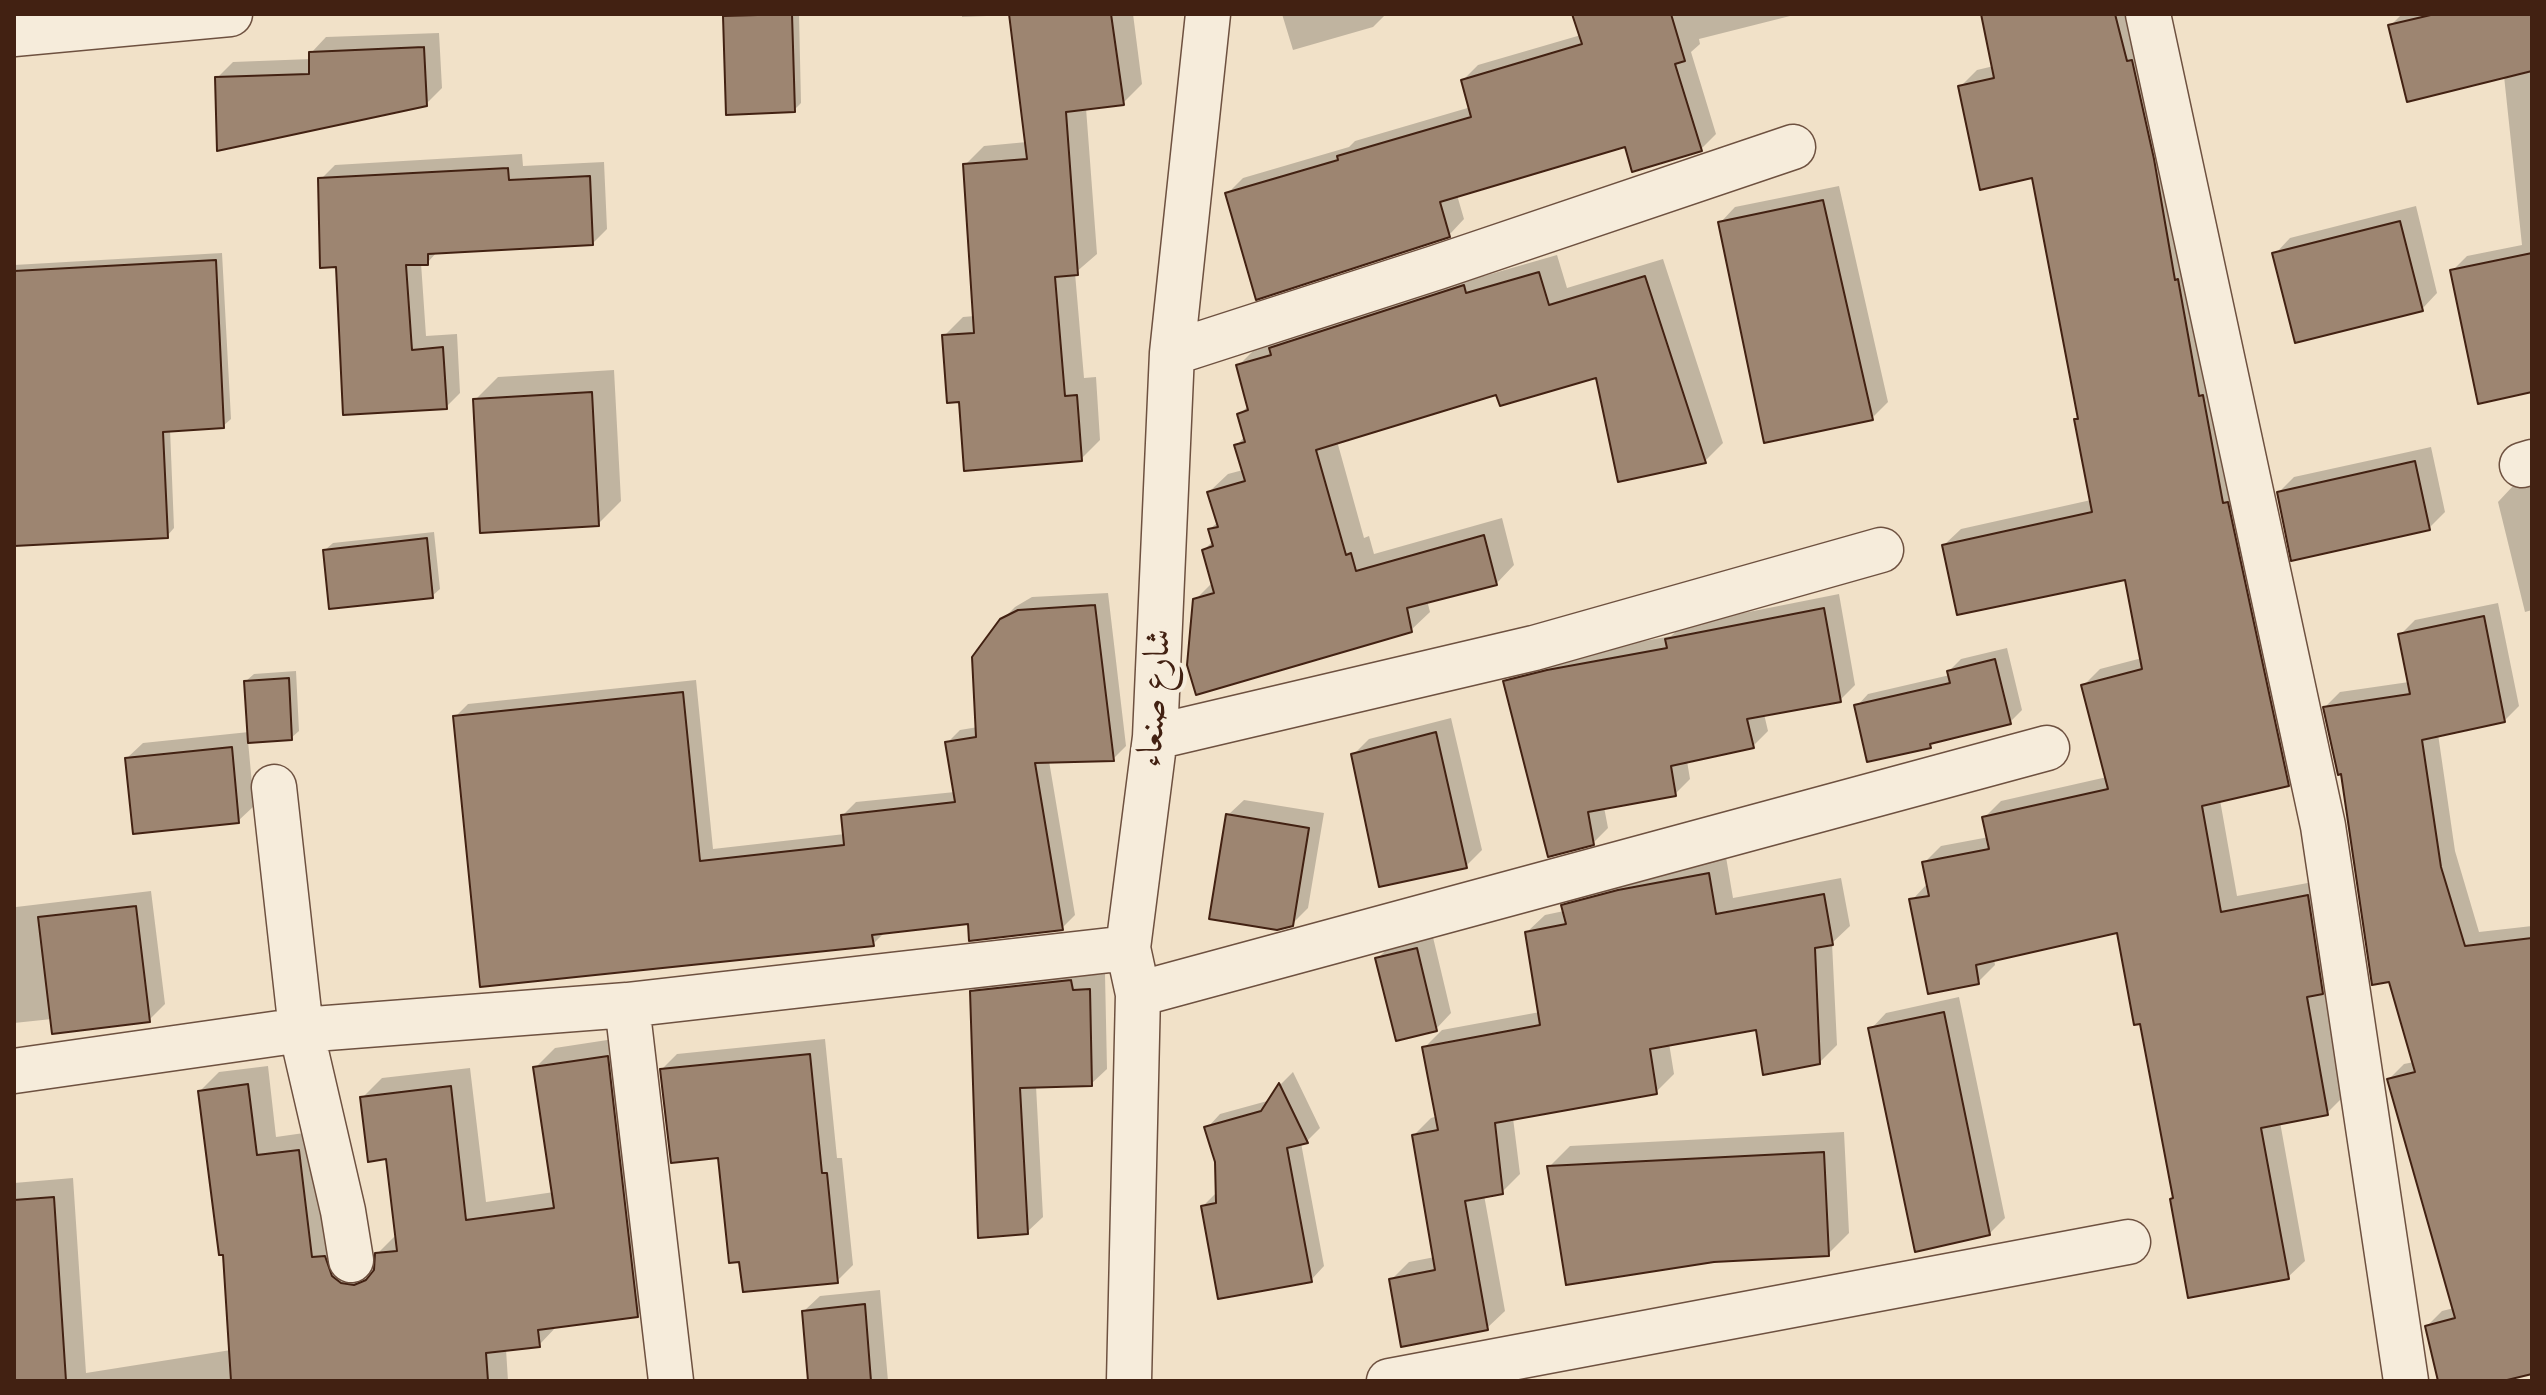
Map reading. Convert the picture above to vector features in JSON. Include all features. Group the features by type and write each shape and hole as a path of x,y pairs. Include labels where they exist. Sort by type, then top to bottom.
{"street":[{"path":"14,34 230,14"},
{"name":"شارع صنعاء","path":"1129,1381 1138,994 1128,948 1155,737 1172,353 1208,14"},
{"path":"2148,14 2323,826 2406,1381"},
{"path":"1172,353 1793,147"},
{"path":"1155,737 1534,648 1881,550"},
{"path":"1138,994 2047,748"},
{"path":"274,787 301,1030 343,1211 351,1260"},
{"path":"14,1071 301,1030 627,1005 1128,948"},
{"path":"627,1005 671,1381"},
{"path":"1389,1381 2128,1242"}],"building":[{"path":"792,14 795,112 726,115 723,16"},
{"path":"1009,14 1111,14 1124,105 1066,112 1078,275 1055,277 1065,396 1077,395 1082,461 964,471 959,402 947,403 942,335 974,333 963,164 1027,159"},
{"path":"1572,14 1671,14 1685,61 1675,64 1702,151 1632,172 1625,147 1440,202 1450,237 1256,300 1225,193 1471,117 1461,80 1582,44"},
{"path":"1981,14 2115,14 2127,61 2132,60 2199,396 2203,395 2223,503 2228,502 2289,786 2202,806 2221,912 2308,895 2323,994 2307,997 2328,1115 2261,1128 2289,1279 2188,1298 2170,1199 2173,1198 2140,1024 2134,1025 2117,933 1976,965 1979,984 1928,994 1909,899 1929,896 1922,862 1989,849 1982,817 2108,789 2081,685 2142,669 2125,580 1957,615 1942,545 2092,512 2074,419 2078,419 2032,178 1980,190 1958,86 1994,78"},
{"path":"2435,14 2532,14 2532,71 2407,102 2388,25"},
{"path":"424,47 427,106 217,151 215,77 309,74 309,52"},
{"path":"508,168 509,180 590,176 593,245 428,254 428,265 406,265 412,350 443,347 447,409 343,415 336,267 320,268 318,178"},
{"path":"1823,200 1873,420 1764,443 1718,222"},
{"path":"2400,221 2423,311 2295,343 2272,253"},
{"path":"2532,253 2532,392 2478,404 2450,270"},
{"path":"216,260 224,428 163,432 168,538 14,546 14,271"},
{"path":"1539,272 1549,305 1645,276 1706,463 1618,482 1596,378 1500,406 1496,395 1316,450 1346,555 1351,553 1356,571 1484,535 1497,585 1407,608 1412,632 1196,695 1187,665 1193,599 1214,593 1202,550 1213,546 1208,529 1218,527 1207,492 1245,481 1234,445 1245,442 1237,414 1248,410 1236,365 1271,355 1269,348 1464,285 1466,293"},
{"path":"592,392 599,526 480,533 473,399"},
{"path":"2415,461 2430,530 2291,561 2277,492"},
{"path":"427,538 433,598 329,609 323,550"},
{"path":"1095,605 1114,761 1035,763 1063,930 969,941 968,924 872,935 874,946 480,987 453,716 683,692 700,861 844,845 841,815 955,802 945,742 976,737 972,657 1000,619 1018,610"},
{"path":"1824,608 1841,702 1747,719 1754,748 1671,766 1676,796 1588,812 1594,845 1548,857 1503,681 1667,648 1665,639"},
{"path":"2484,616 2505,722 2422,740 2441,867 2465,946 2532,938 2532,1374 2503,1381 2438,1381 2425,1326 2455,1318 2387,1079 2415,1072 2389,982 2372,985 2341,774 2338,775 2323,707 2410,694 2398,634"},
{"path":"1995,659 2011,724 1930,744 1931,748 1867,762 1854,705 1950,683 1947,671"},
{"path":"289,678 292,740 248,743 244,681"},
{"path":"1436,732 1467,868 1379,887 1351,754"},
{"path":"232,747 239,823 133,834 125,758"},
{"path":"1226,814 1309,828 1293,926 1277,930 1209,919"},
{"path":"1709,873 1716,914 1824,894 1833,945 1815,948 1820,1064 1763,1075 1756,1030 1650,1049 1657,1094 1495,1123 1503,1194 1465,1201 1488,1330 1401,1347 1389,1279 1435,1270 1412,1135 1438,1130 1422,1047 1540,1025 1525,932 1566,924 1561,905 1618,890"},
{"path":"136,906 150,1022 52,1034 38,917"},
{"path":"1417,948 1437,1031 1396,1041 1375,958"},
{"path":"1071,980 1073,990 1090,989 1092,1086 1020,1088 1028,1234 978,1238 970,991"},
{"path":"1944,1012 1990,1235 1915,1252 1868,1028"},
{"path":"810,1054 822,1173 827,1173 838,1283 743,1292 739,1262 729,1263 718,1158 671,1163 660,1069"},
{"path":"608,1056 638,1317 538,1330 540,1347 486,1353 488,1381 231,1381 223,1255 219,1255 198,1091 248,1084 257,1155 299,1150 312,1257 325,1256 332,1276 341,1283 354,1285 366,1280 374,1270 375,1253 397,1251 386,1159 368,1162 360,1097 451,1086 466,1220 554,1208 533,1067"},
{"path":"1279,1083 1308,1143 1287,1148 1312,1282 1218,1299 1201,1206 1216,1203 1215,1162 1204,1127 1261,1111"},
{"path":"1824,1152 1829,1256 1714,1262 1566,1285 1547,1166"},
{"path":"54,1197 66,1381 14,1381 14,1200"},
{"path":"865,1304 871,1381 808,1381 802,1311"}]}
